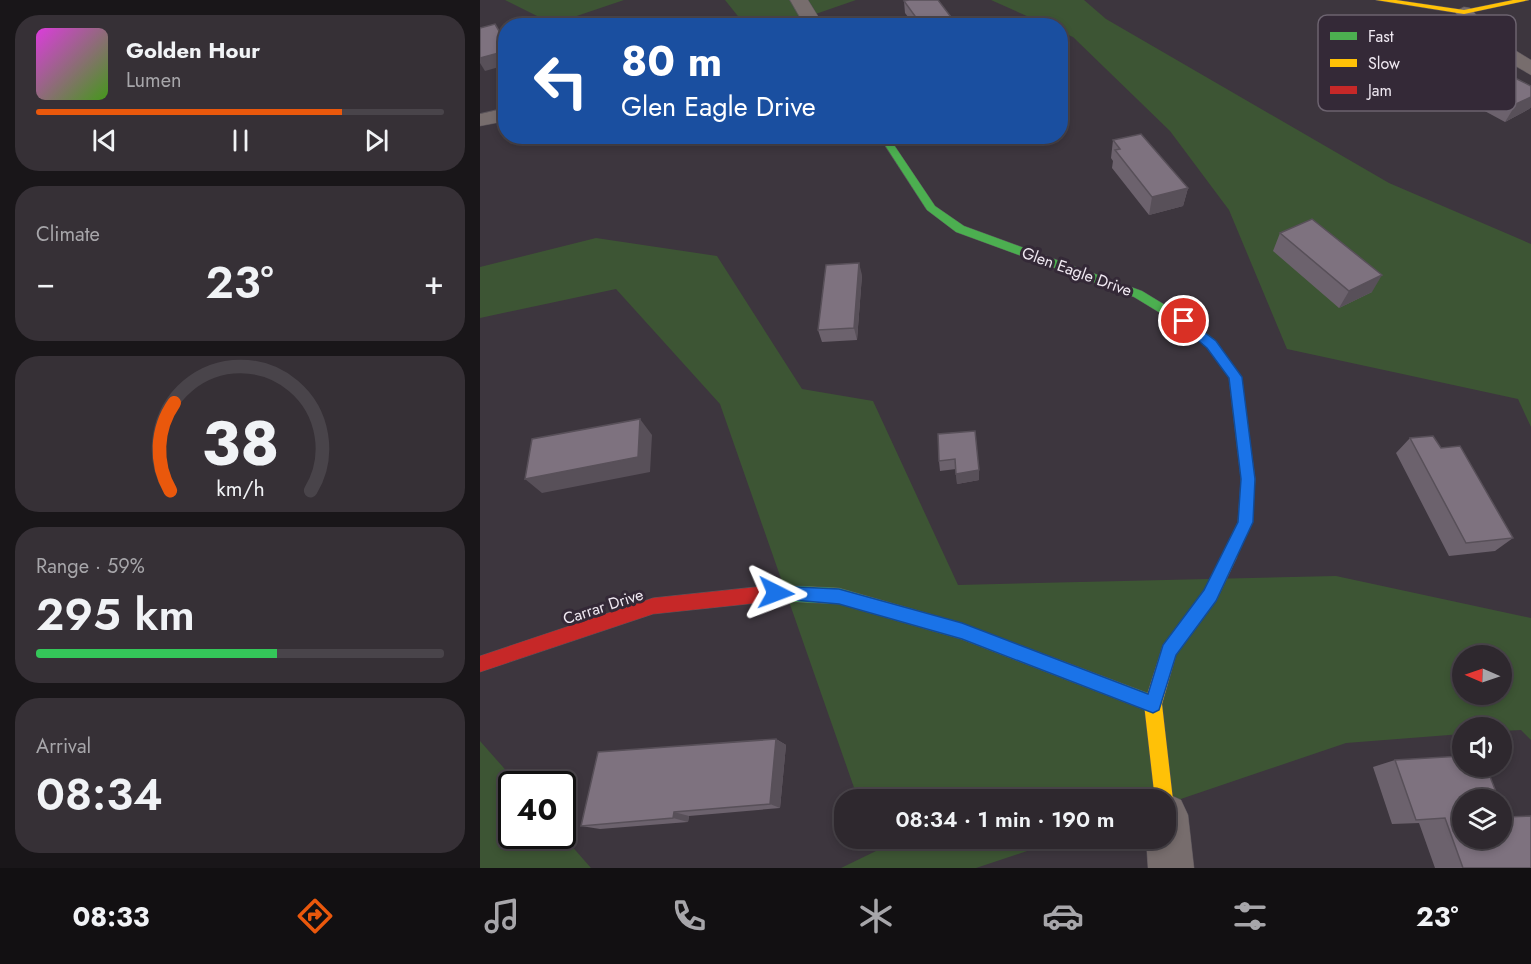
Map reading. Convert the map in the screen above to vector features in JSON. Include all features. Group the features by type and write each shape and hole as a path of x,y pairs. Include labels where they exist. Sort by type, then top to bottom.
{"street":[{"path":"799,0 809,18"},
{"path":"1380,0 1464,12 1525,0"},
{"path":"1516,60 1531,69"},
{"path":"480,120 498,116"},
{"name":"Glen Eagle Drive","path":"888,144 914,186 931,208 960,229 1138,294 1184,321 1212,344 1235,377 1248,479 1245,522 1210,596 1169,651 1153,704 1163,789"},
{"name":"Carrar Drive","path":"480,664 653,606 776,593 839,597 962,631 1153,704"},
{"path":"1169,849 1171,868"}],"green space":[{"path":"505,0 624,0 571,18 541,18"},
{"path":"725,0 856,0 804,18 739,18"},
{"path":"991,0 1084,0 1106,19 1389,183 1531,244 1531,427 1518,399 1287,349 1229,210 1170,131 1073,37 1068,35 1068,18 1031,18"},
{"path":"596,238 717,256 802,389 873,401 958,585 1336,576 1531,618 1531,740 1521,730 1512,730 1512,717 1452,717 1452,735 1346,743 1176,801 1176,789 855,789 720,404 616,289 480,318 480,267"},
{"path":"480,741 507,771 498,771 498,849 574,849 591,868 480,868"},
{"path":"875,849 1033,849 976,868 841,868 876,851"}],"building":[{"path":"938,0 951,17 916,18 904,1"},
{"path":"495,24 498,29 498,53 480,58 480,28"},
{"path":"1516,79 1531,86 1531,97 1516,104"},
{"path":"1141,134 1188,188 1152,197 1115,150 1120,149 1113,140"},
{"path":"1312,219 1382,275 1349,291 1280,233"},
{"path":"859,263 854,328 818,330 826,265"},
{"path":"640,419 638,457 525,479 532,439"},
{"path":"975,431 979,470 956,474 955,459 939,461 938,434"},
{"path":"1433,436 1441,448 1460,446 1513,538 1466,543 1410,438"},
{"path":"776,739 770,804 674,812 673,818 581,826 598,752"},
{"path":"1452,757 1452,777 1490,777 1495,789 1452,789 1452,837 1445,818 1416,820 1395,760"},
{"path":"1531,816 1531,868 1463,868 1456,849 1512,849 1512,817"}],"traffic: fast":[{"path":"888,144 931,208 960,229 1138,294 1184,322 1212,344 1235,377 1248,479 1245,522 1229,557"},
{"path":"776,593 839,596 961,631 1153,704"}],"traffic: slow":[{"path":"1380,0 1464,12 1525,0"},
{"path":"1163,789 1153,704 1169,651 1210,596 1229,557"}],"traffic: jam":[{"path":"480,664 653,606 776,593"}],"route":[{"path":"776,593 839,597 962,631 1153,704 1169,651 1210,596 1245,522 1248,479 1235,377 1212,344 1184,321"}]}
